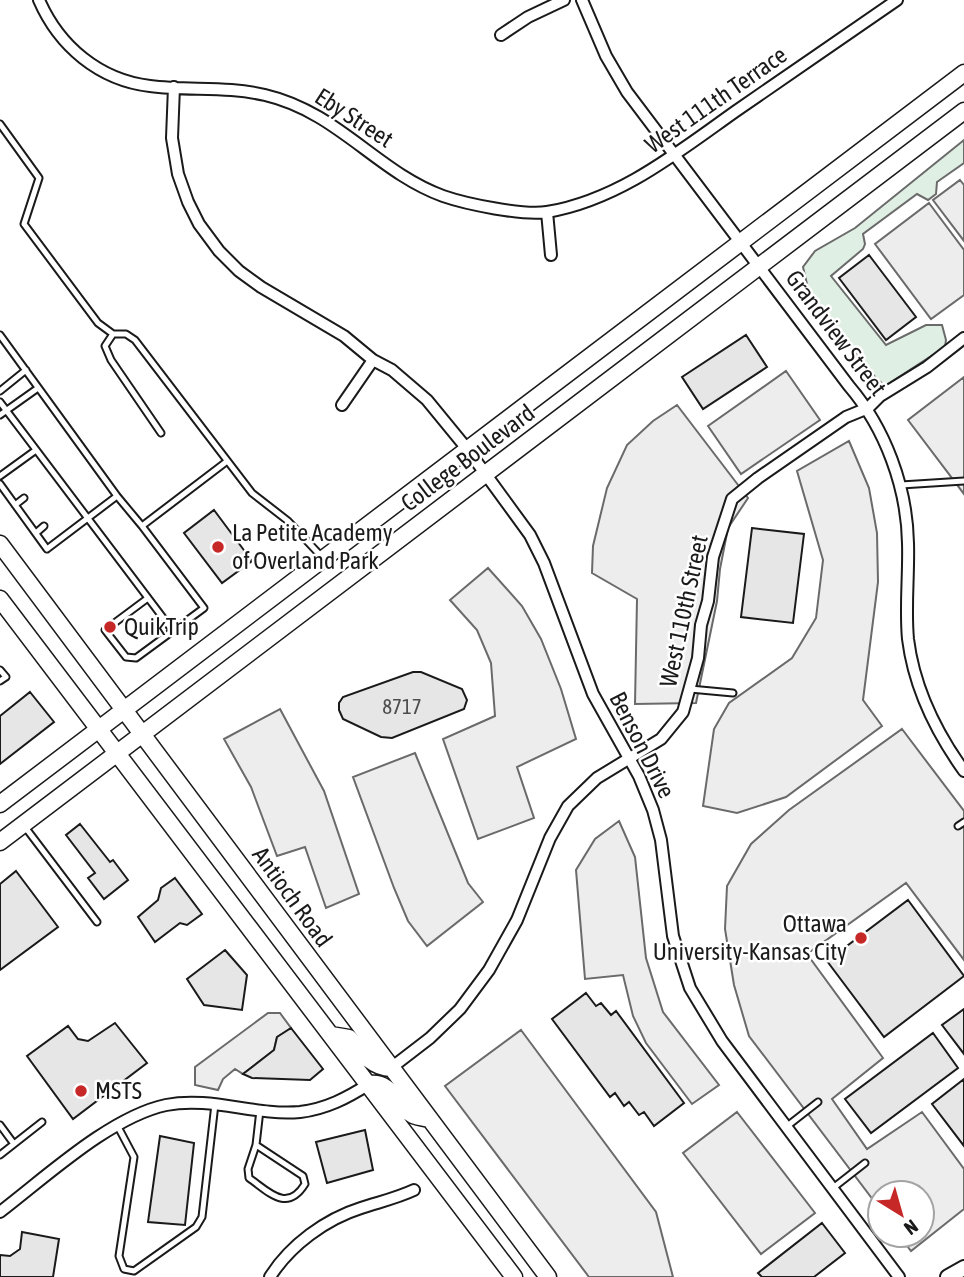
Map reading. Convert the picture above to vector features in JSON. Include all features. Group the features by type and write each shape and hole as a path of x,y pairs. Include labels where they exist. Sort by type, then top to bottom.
{"main road":[{"name":"College Boulevard","path":"0,804 964,73"},
{"name":"College Boulevard","path":"0,842 964,111"},
{"name":"Antioch Road","path":"0,544 548,1277"},
{"path":"0,599 514,1277"},
{"path":"331,1035 349,1038 368,1059 380,1066 391,1068"},
{"path":"369,1084 378,1083 387,1087 411,1115 430,1119"}],"street":[{"name":"Eby Street","path":"38,0 62,40 91,65 112,76 134,84 240,91 290,102 327,120 388,166 443,195 472,204 533,213 547,212"},
{"path":"501,35 537,12 564,0"},
{"name":"Grandview Street","path":"582,0 606,56 627,92 868,408 884,442 905,510 908,540 906,602 913,665 921,694 934,722 964,771"},
{"name":"West 111th Terrace","path":"547,212 620,188 674,155 897,0"},
{"name":"Benson Drive","path":"174,88 172,138 178,174 199,224 219,251 239,271 261,287 344,336 373,360 392,370 427,400 518,516 540,554 593,694 645,789 659,830 673,936 690,988 722,1041 899,1277"},
{"path":"547,212 551,255"},
{"name":"West 110th Street","path":"391,1068 440,1028 480,985 506,942 550,838 568,806 584,789 661,739 683,712 698,658 701,625 709,601 713,556 732,499 846,417 868,408 880,396 927,367 964,338"},
{"path":"342,405 373,360"},
{"path":"0,1212 117,1125 144,1111 188,1102 298,1112 321,1108 349,1097 369,1084"},
{"path":"270,1277 286,1255 320,1228 344,1214 414,1190"},
{"path":"948,1277 964,1268"}],"lane":[{"path":"0,124 39,178 24,224 98,324 113,334 126,334 135,340 251,493 288,521 324,559"},
{"path":"113,334 105,346 111,360 161,433"},
{"path":"0,335 117,496 204,608 136,659 126,657 105,630 148,598"},
{"path":"0,391 26,370"},
{"path":"0,415 38,388"},
{"path":"0,402 173,631"},
{"path":"0,476 36,450"},
{"path":"142,526 226,462"},
{"path":"48,480 55,475"},
{"path":"899,485 964,481"},
{"path":"0,485 47,549 117,496"},
{"path":"58,495 66,489"},
{"path":"15,505 24,498"},
{"path":"69,507 76,503"},
{"path":"26,519 34,513"},
{"path":"36,533 44,526"},
{"path":"0,670 6,677 0,681"},
{"path":"690,689 733,693"},
{"path":"958,826 964,822"},
{"path":"23,825 97,922"},
{"path":"786,1127 818,1102"},
{"path":"117,1125 134,1157 118,1256 124,1269 134,1271 196,1227 202,1217 215,1104"},
{"path":"256,1145 303,1176 305,1184 301,1192 290,1199 279,1199 249,1178 248,1169 256,1145 260,1110"},
{"path":"0,1155 42,1122"},
{"path":"0,1125 14,1144"},
{"path":"832,1188 865,1163"}],"green space":[{"path":"964,140 964,163 937,182 936,194 928,200 917,194 863,234 863,249 831,276 886,345 926,325 942,325 945,347 885,386 810,297 803,267 815,251 855,228"}],"shaded area":[{"path":"960,180 964,185 964,241 933,200"},
{"path":"929,203 964,250 964,295 931,319 875,244"},
{"path":"786,371 820,420 741,474 708,426"},
{"path":"964,377 964,494 908,420"},
{"path":"677,405 748,498 728,528 717,601 696,703 635,704 637,599 592,573 593,546 607,488 627,445 653,421"},
{"path":"849,441 869,488 877,533 878,582 863,700 882,726 786,797 737,813 703,806 714,729 729,703 792,658 816,618 823,560 797,471"},
{"path":"488,568 522,606 541,639 561,689 576,739 517,767 534,818 478,839 443,739 495,716 491,663 477,630 450,600"},
{"path":"280,709 324,791 359,894 326,908 305,847 277,856 251,787 224,739"},
{"path":"902,729 964,811 964,960 906,883 807,954 883,1058 832,1099 867,1149 922,1112 964,1169 964,1209 936,1231 936,1179 866,1179 866,1191 749,1036 734,985 725,929 727,886 751,844 789,810"},
{"path":"415,753 468,883 483,902 427,946 408,921 353,777"},
{"path":"619,821 635,857 646,958 663,1012 719,1085 692,1104 646,1043 633,1016 623,975 585,979 576,870 595,839"},
{"path":"268,1013 280,1013 291,1028 277,1037 274,1050 243,1074 235,1069 223,1079 218,1090 195,1085 195,1067"},
{"path":"521,1030 656,1212 673,1277 589,1277 445,1086"},
{"path":"737,1112 815,1213 761,1254 683,1153"}],"building":[{"path":"869,255 916,317 886,340 839,278"},
{"path":"746,335 767,367 703,409 682,377"},
{"name":"La Petite Academy of Overland Park","path":"214,510 252,561 222,583 184,533"},
{"path":"752,528 804,534 793,623 741,617"},
{"path":"413,672 421,672 462,689 467,700 464,709 392,738 381,737 343,719 339,703 343,697"},
{"path":"30,692 54,722 0,764 0,716"},
{"path":"80,824 128,880 104,899 88,878 95,873 66,835"},
{"path":"16,871 58,927 0,970 0,884"},
{"path":"175,878 202,914 187,925 180,923 155,942 138,917 158,900 161,888"},
{"path":"908,900 964,976 884,1037 827,961"},
{"path":"225,950 247,975 242,1010 204,1005 187,979"},
{"path":"586,993 596,1006 601,1003 611,1015 616,1011 684,1103 654,1126 644,1112 639,1115 629,1102 624,1106 615,1093 610,1097 552,1019"},
{"path":"964,1009 964,1054 942,1025"},
{"name":"MSTS","path":"115,1023 147,1063 73,1119 27,1056 68,1026 78,1039 88,1041"},
{"path":"291,1028 323,1069 310,1080 252,1078 243,1074 274,1050 277,1037"},
{"path":"933,1033 958,1068 871,1133 845,1099"},
{"path":"964,1079 964,1146 932,1104"},
{"path":"365,1130 373,1170 327,1183 316,1142"},
{"path":"160,1136 194,1143 185,1225 148,1222"},
{"path":"822,1223 845,1253 814,1277 762,1277 758,1273"},
{"path":"22,1232 59,1239 53,1277 0,1277 0,1255 10,1256 20,1249"}],"place":[{"name":"La Petite Academy of Overland Park","path":"218,547"},
{"name":"QuikTrip","path":"110,627"},
{"name":"Ottawa University-Kansas City","path":"861,938"},
{"name":"MSTS","path":"81,1091"}]}
